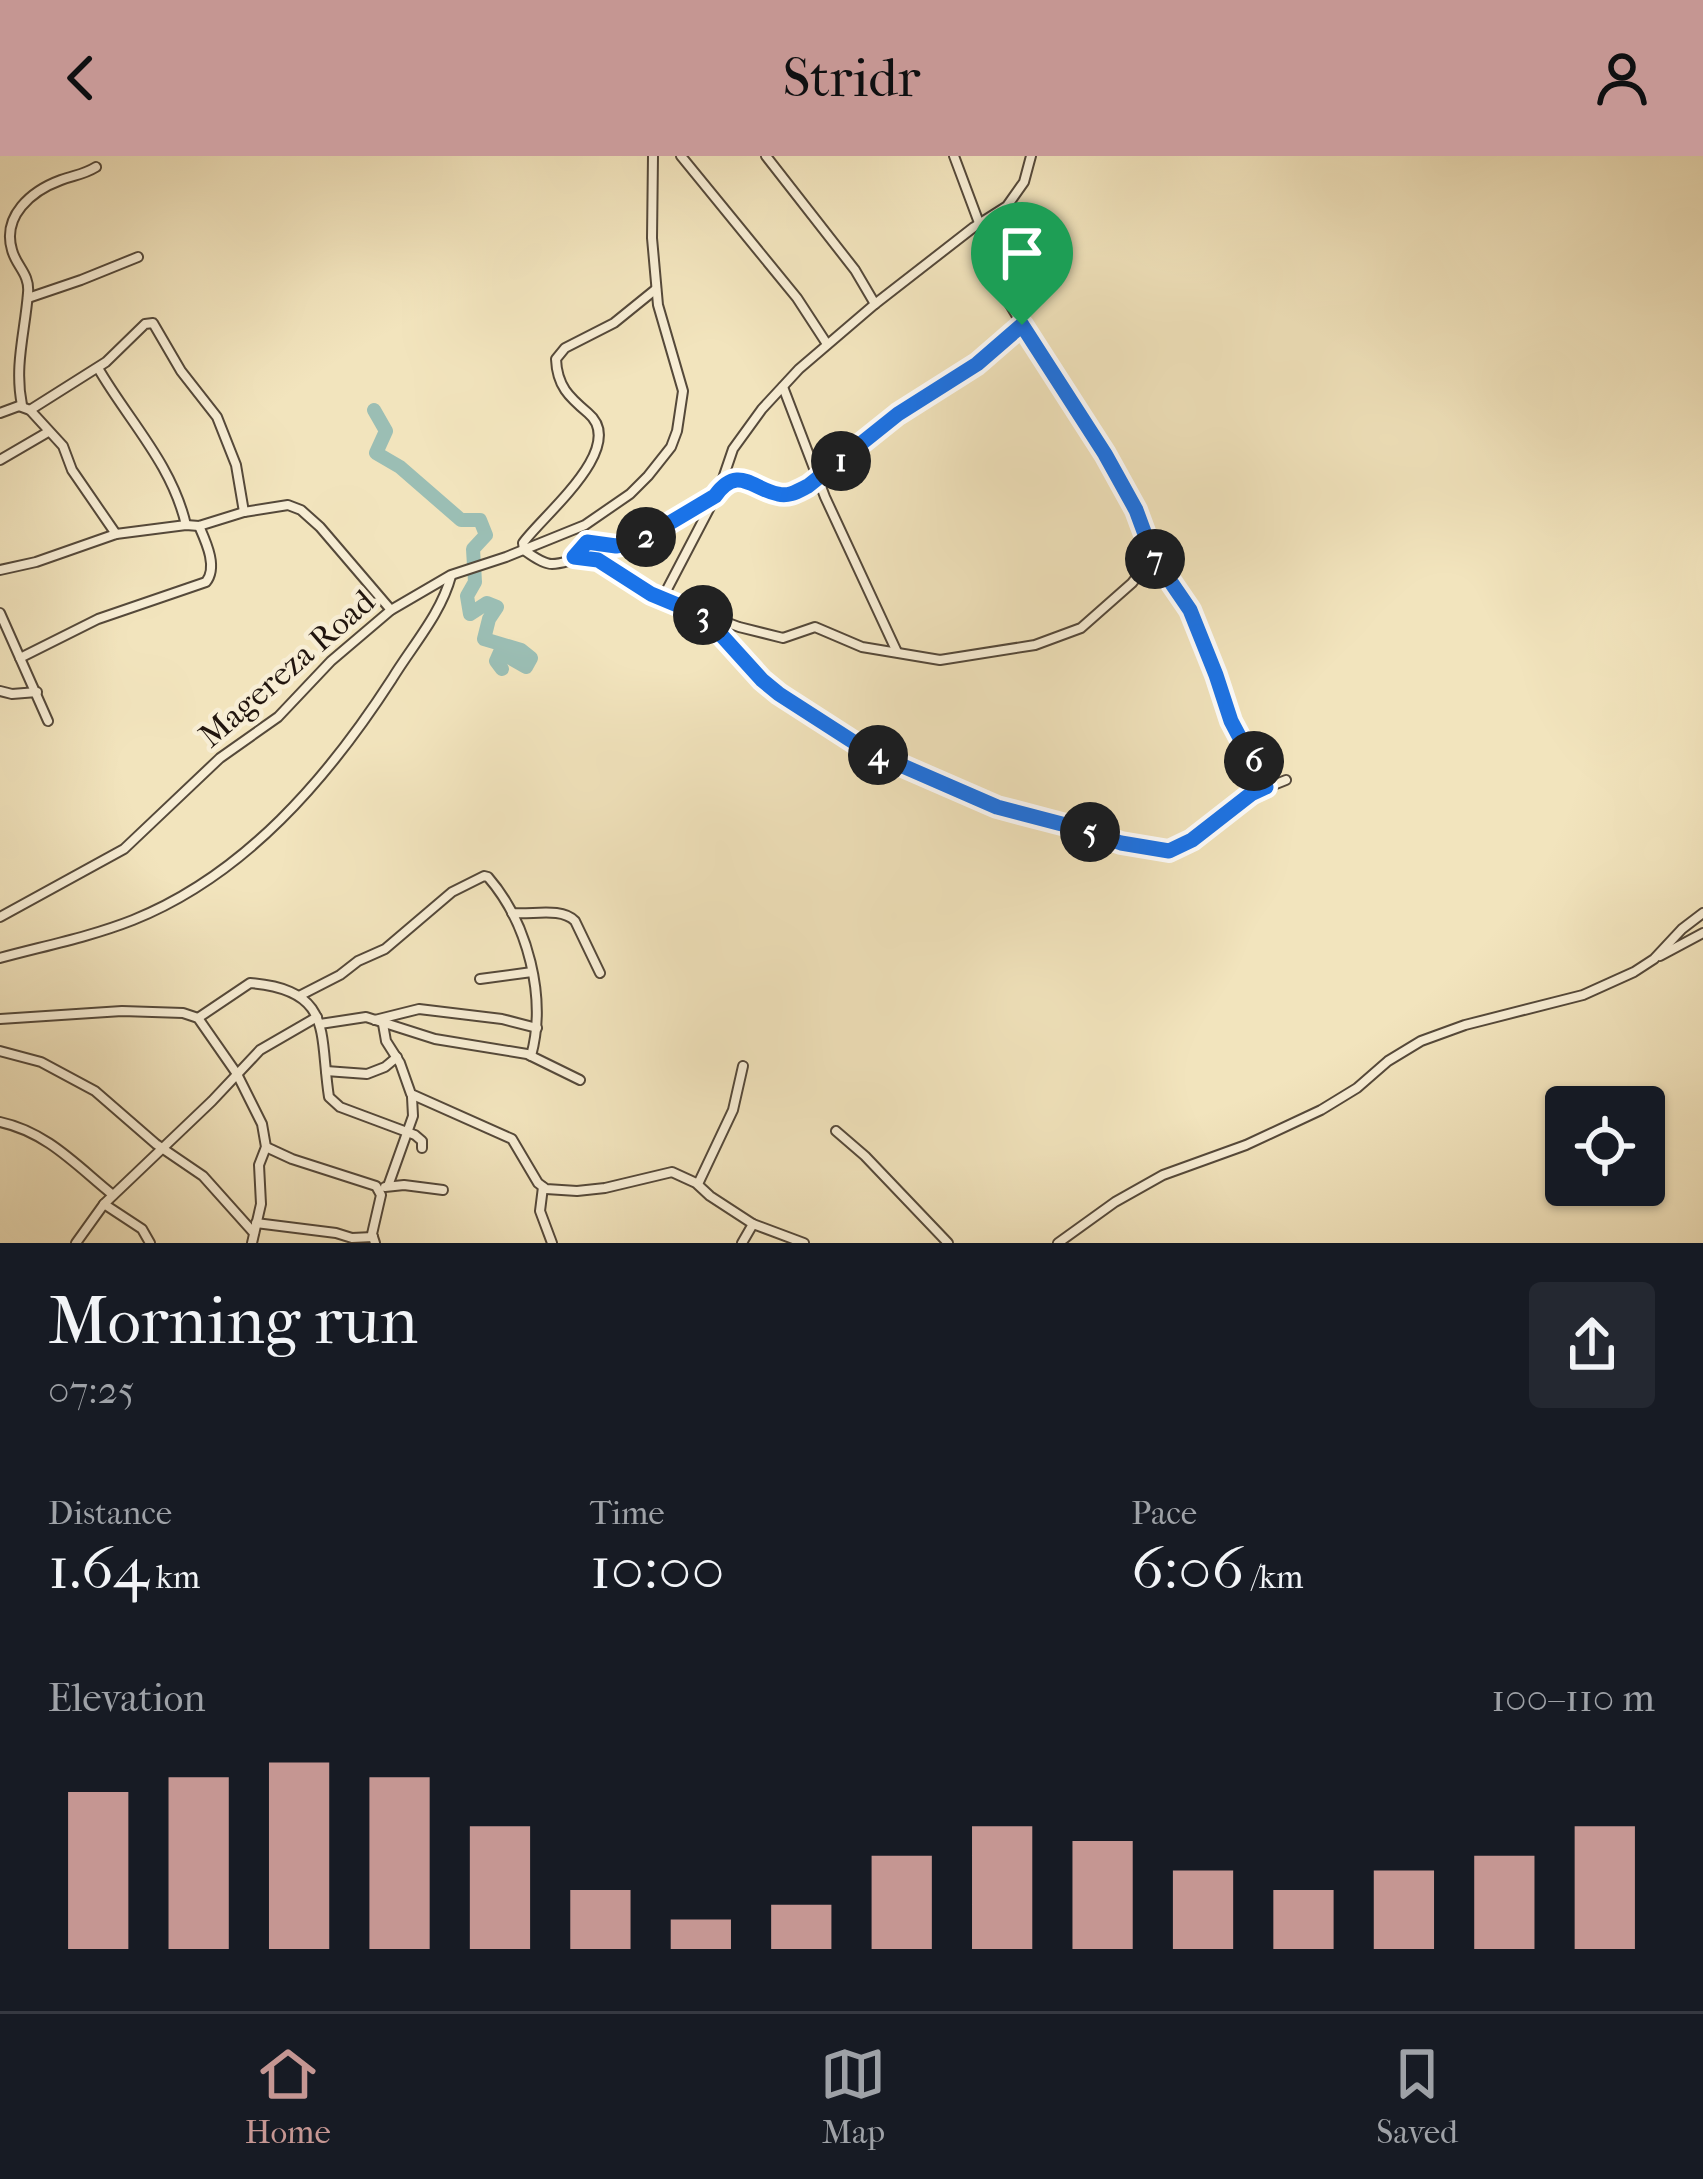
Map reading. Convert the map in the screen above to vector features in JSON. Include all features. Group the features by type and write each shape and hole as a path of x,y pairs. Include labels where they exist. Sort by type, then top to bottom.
{"street":[{"name":"Magereza Road","path":"0,917 124,849 220,758 278,717 331,661 391,610 451,575 585,525 648,476 671,447 681,416 682,391 656,289 653,156"},
{"path":"681,156 797,298 827,344"},
{"path":"766,156 855,269 875,304"},
{"path":"954,156 1004,292 1121,483 1153,556 1190,610 1231,721 1266,787"},
{"path":"662,599 717,493 741,434 827,344 1015,197 1031,156"},
{"path":"96,167 37,194 10,223 12,252 28,278 18,381 26,408 62,446 72,470 116,534"},
{"path":"28,298 138,257"},
{"path":"656,289 614,323 565,348 557,357 561,386 598,423 599,442 564,500 525,540 524,550 552,564 574,557 598,560 662,599 777,637 820,628 862,647 950,660 1035,645 1081,628 1132,583 1153,556"},
{"path":"0,413 26,408 98,368 145,324 155,325 217,417 236,465 244,512"},
{"path":"574,557 587,542 616,546 639,542 743,480 787,495 818,481 898,414 977,364 1022,325"},
{"path":"98,368 163,466 186,525"},
{"path":"783,387 818,481 898,653"},
{"path":"0,460 49,432"},
{"path":"0,570 116,534 199,526 286,505 301,510 320,526 391,610"},
{"path":"20,658 98,619 206,582 212,566 199,526"},
{"path":"0,958 132,920 227,868 290,810 371,712 445,600 451,575"},
{"path":"0,613 48,722"},
{"path":"704,616 762,680 866,750 997,807 1121,843 1169,851 1192,840 1251,794 1286,780"},
{"path":"0,691 37,692"},
{"path":"198,1018 250,983 301,995 385,949 452,892 484,876 511,913 532,972 537,1028 531,1056"},
{"path":"511,913 568,914 599,973"},
{"path":"1654,959 1703,913"},
{"path":"1058,1243 1163,1175 1321,1111 1421,1041 1583,995 1703,934"},
{"path":"480,979 532,972"},
{"path":"301,995 318,1020 327,1091 333,1102 408,1131 421,1139 422,1148"},
{"path":"379,1022 425,1009 537,1028"},
{"path":"0,1019 122,1011 183,1013 198,1018 237,1075 262,1124 266,1147 258,1172 261,1204 253,1239"},
{"path":"76,1243 104,1204 260,1050 318,1020 358,1017 435,1039 531,1056 580,1080"},
{"path":"256,1223 374,1240 384,1188 414,1114 412,1095 379,1022"},
{"path":"0,1051 30,1058 79,1081 129,1118 203,1176 253,1239"},
{"path":"326,1071 368,1074 397,1057"},
{"path":"698,1184 733,1110 743,1066"},
{"path":"412,1095 515,1141 543,1187 540,1211 552,1243"},
{"path":"0,1123 23,1127 53,1145 112,1196"},
{"path":"836,1131 948,1243"},
{"path":"266,1147 384,1188 404,1185 443,1190"},
{"path":"543,1187 560,1191 605,1188 666,1172 681,1175 753,1224 804,1243"},
{"path":"104,1204 142,1229 150,1243"},
{"path":"742,1243 753,1224"}],"waterway":[{"path":"374,410 386,431 376,453 400,467 461,520 480,520 486,535 473,549 475,582 467,596 470,614 487,603 497,607 484,639 521,650 531,658 526,667 500,652 496,661 502,669"}],"route":[{"path":"1022,325 1105,454 1136,510 1153,556 1190,610 1231,721 1266,787 1177,848 1163,851 1121,843 997,807 866,750 762,680 704,616 651,594 598,560 574,557 587,542 616,546 639,542 731,482 746,480 787,495 818,481 898,414 977,364 1022,325"}]}
